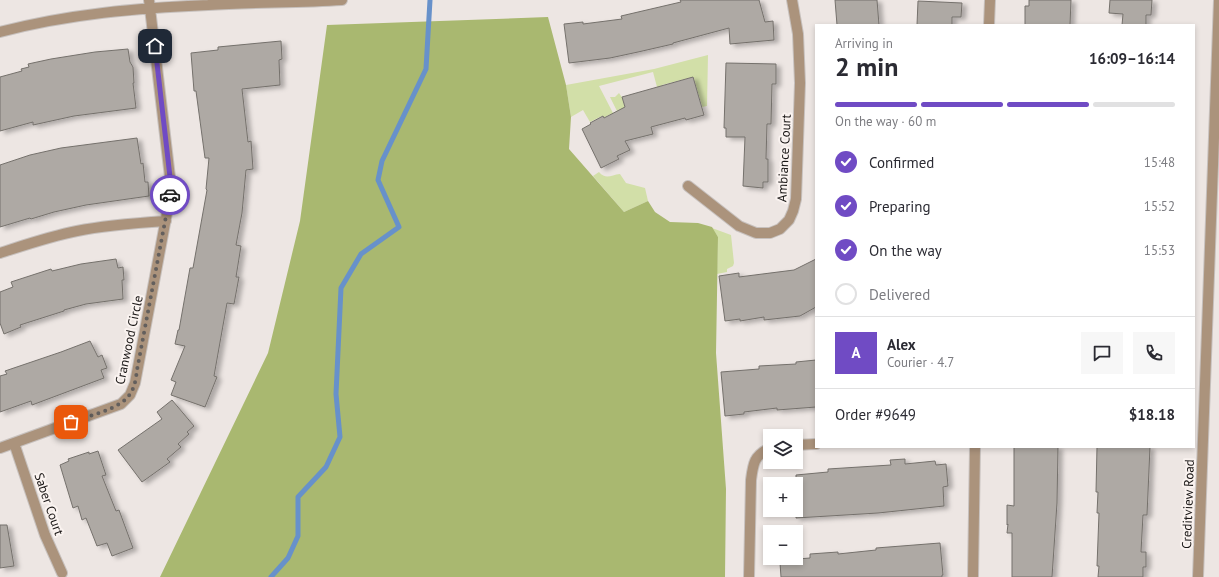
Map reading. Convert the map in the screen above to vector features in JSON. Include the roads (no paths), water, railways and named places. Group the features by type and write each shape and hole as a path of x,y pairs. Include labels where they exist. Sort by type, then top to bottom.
{"street":[{"path":"0,32 50,20 117,11 149,4 307,3 342,0"},
{"name":"Ambiance Court","path":"688,186 739,226 756,233 770,233 780,229 789,220 794,211 796,199 800,83 798,34 792,0"},
{"path":"989,24 990,0"},
{"name":"Creditview Road","path":"1198,577 1219,0"},
{"name":"Cranwood Circle","path":"0,448 121,404 130,395 135,383 170,197 170,177 149,4"},
{"path":"0,253 77,231 132,224 166,222"},
{"name":"Saber Court","path":"14,443 45,535 62,572"},
{"path":"803,445 815,444"},
{"path":"974,577 975,448"},
{"path":"749,577 751,480 753,465 756,458 763,452"}],"waterway":[{"path":"271,577 288,558 298,536 298,497 326,467 340,437 336,394 341,288 361,254 399,227 378,180 382,161 426,69 430,0"}]}
